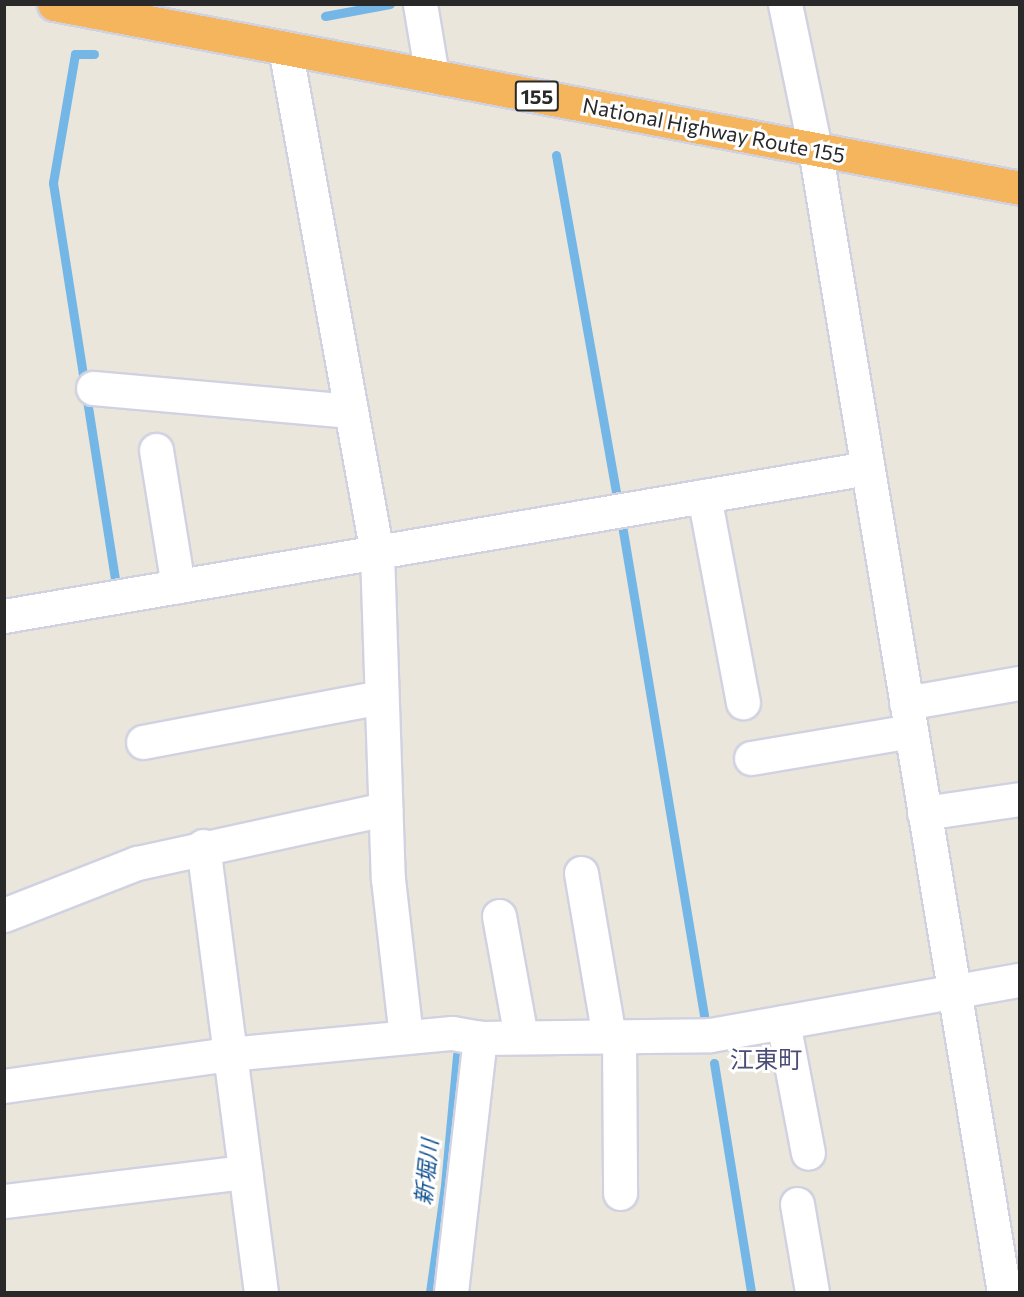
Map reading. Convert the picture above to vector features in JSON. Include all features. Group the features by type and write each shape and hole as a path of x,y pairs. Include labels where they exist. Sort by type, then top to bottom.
{"highway":[{"name":"National Highway Route 155","path":"54,4 1020,188"}],"street":[{"path":"420,4 432,76"},
{"path":"785,4 815,150 1004,1293"},
{"path":"285,48 377,553 388,879 406,1037"},
{"path":"93,388 351,411"},
{"path":"156,450 178,586"},
{"path":"4,616 867,468"},
{"path":"704,496 743,702"},
{"path":"750,758 908,717 1020,683"},
{"path":"143,742 381,697"},
{"path":"924,813 1020,799"},
{"path":"4,915 137,863 203,846 385,809"},
{"path":"203,846 261,1293"},
{"path":"581,873 614,1036 620,1193"},
{"path":"500,916 521,1037"},
{"path":"4,1086 229,1054 452,1032 480,1038 710,1035 1020,980"},
{"path":"783,1022 808,1153"},
{"path":"451,1293 480,1038"},
{"path":"4,1201 245,1172"},
{"path":"797,1204 812,1293"}],"waterway":[{"path":"325,16 390,4"},
{"path":"94,54 75,54 53,183 116,584"},
{"path":"556,155 617,499"},
{"path":"622,525 704,1017"},
{"name":"新堀川","path":"430,1292 445,1185 457,1055"},
{"path":"714,1063 751,1292"}],"district":[{"name":"江東町","path":"766,1059"}]}
